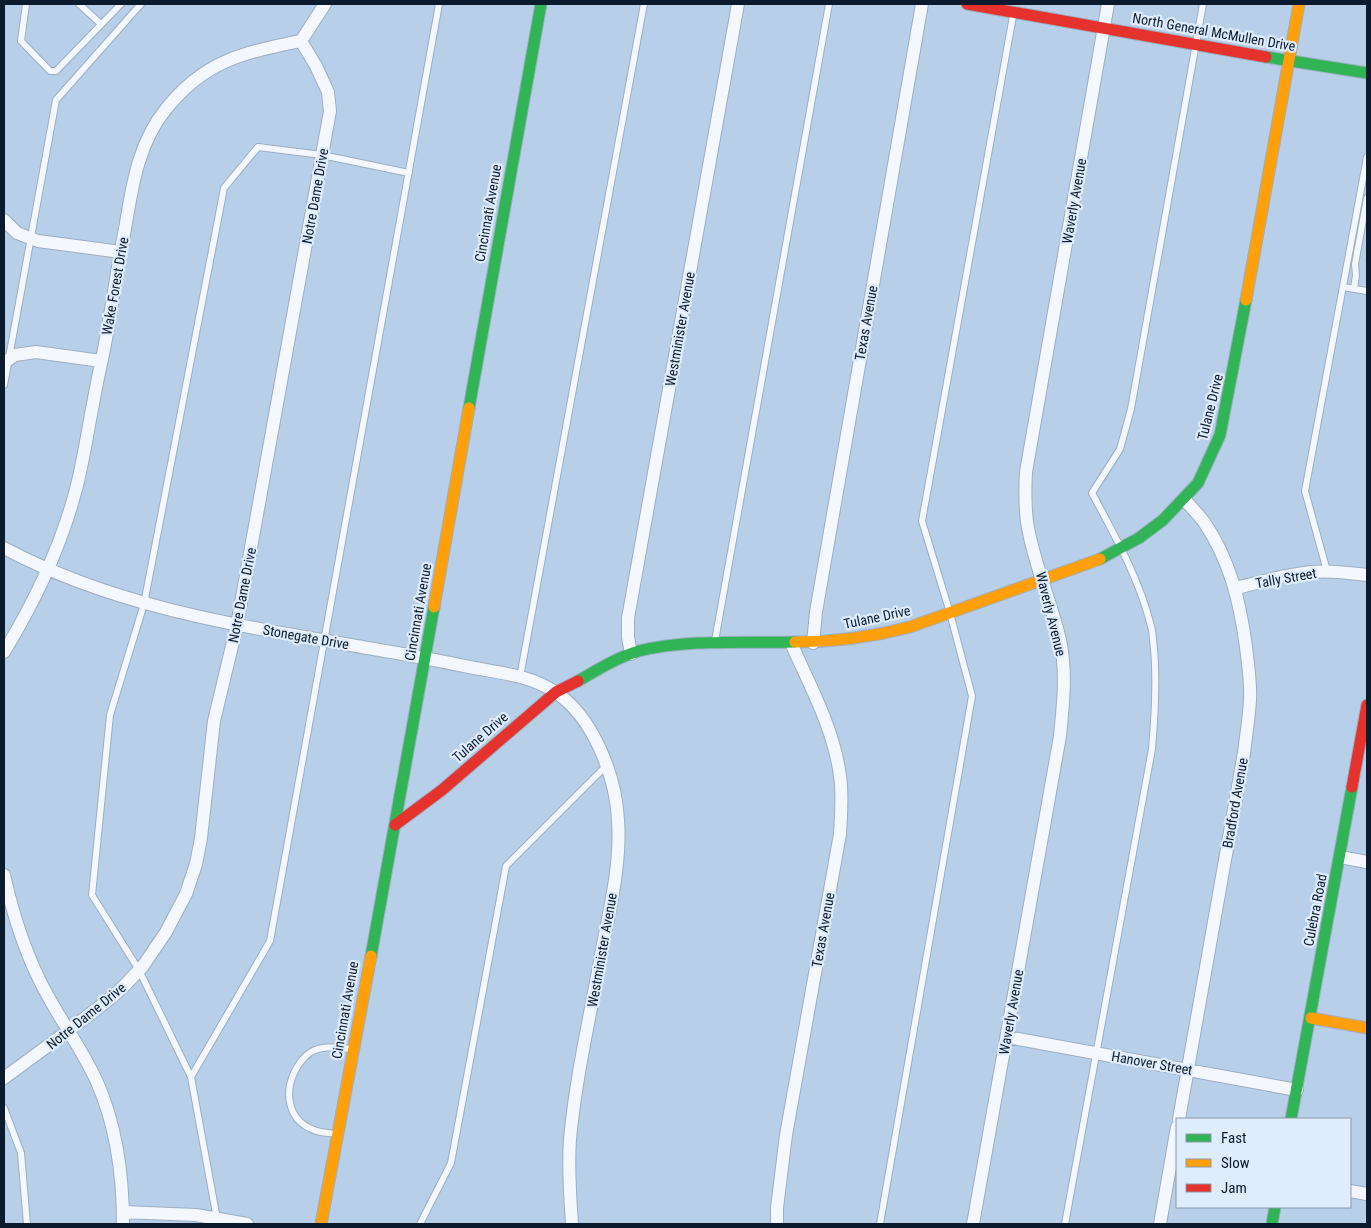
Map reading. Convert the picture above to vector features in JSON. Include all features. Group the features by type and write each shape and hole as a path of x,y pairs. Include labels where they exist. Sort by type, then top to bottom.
{"street":[{"path":"301,41 325,4"},
{"name":"Cincinnati Avenue","path":"321,1224 395,825 541,4"},
{"name":"Westminister Avenue","path":"631,654 628,637 628,618 738,4"},
{"name":"Texas Avenue","path":"813,643 816,612 922,4"},
{"name":"North General McMullen Drive","path":"967,4 1014,8 1104,28 1367,73"},
{"name":"Waverly Avenue","path":"973,1224 1053,779 1063,707 1064,670 1060,642 1027,524 1025,499 1026,472 1108,4"},
{"name":"Tulane Drive","path":"395,825 442,790 556,692 618,659 657,647 714,642 826,642 880,634 910,627 1100,559 1139,538 1164,520 1198,483 1220,435 1300,4"},
{"name":"Notre Dame Drive","path":"4,1078 112,997 139,970 166,932 178,911 196,864 201,838 214,721 237,625 330,111 328,92 316,66 301,41"},
{"name":"Wake Forest Drive","path":"4,652 48,568 59,542 75,493 133,183 140,156 155,124 170,103 203,74 233,57 301,41"},
{"path":"4,221 16,233 38,241 120,252"},
{"path":"6,361 16,355 36,352 101,361"},
{"name":"Bradford Avenue","path":"1179,1118 1244,753 1250,698 1243,620 1236,588 1228,566 1203,520 1184,499"},
{"name":"Stonegate Drive","path":"4,548 83,585 144,604 237,625 425,658 520,677 532,680 556,692"},
{"name":"Tally Street","path":"1236,588 1293,574 1327,571 1367,576"},
{"name":"Texas Avenue","path":"777,1224 786,1135 840,834 842,807 840,776 827,723 791,643"},
{"name":"Westminister Avenue","path":"556,692 575,707 591,732 607,765 617,806 619,824 617,868 577,1086 570,1141 570,1204 572,1224"},
{"name":"Culebra Road","path":"1291,1118 1367,705"},
{"path":"1340,857 1367,862"},
{"path":"4,874 22,939 39,979 82,1052 98,1084 112,1125 121,1181 123,1218 196,1215 247,1224"},
{"path":"1310,1018 1367,1028"},
{"name":"Hanover Street","path":"1006,1037 1297,1090"},
{"path":"1160,1224 1176,1133"},
{"path":"1351,1191 1367,1194"},
{"path":"1272,1224 1275,1208"}],"lane":[{"path":"26,4 21,41 50,70 56,71 121,4"},
{"path":"79,4 101,24"},
{"path":"4,385 6,361 56,100 142,4"},
{"path":"191,1077 270,941 439,4"},
{"path":"520,677 644,4"},
{"path":"714,642 829,4"},
{"path":"1065,1224 1152,749 1155,708 1156,672 1152,628 1137,580 1092,493 1120,449 1131,409 1203,4"},
{"path":"880,1224 972,696 950,613 922,521 1014,8"},
{"path":"217,1219 191,1077 139,970 92,895 106,739 110,715 144,604 224,188 258,147 322,155 408,173"},
{"path":"1327,571 1305,490 1367,157"},
{"path":"1354,289 1355,264 1367,198"},
{"path":"1343,287 1367,291"},
{"path":"420,1224 451,1163 506,866 607,765"},
{"path":"338,1134 316,1131 306,1127 292,1112 288,1092 290,1080 296,1069 310,1052 330,1048 354,1049"},
{"path":"4,1108 21,1153 27,1224"}],"traffic: fast":[{"path":"469,408 541,4"},
{"path":"1266,57 1367,73"},
{"path":"1100,559 1139,538 1163,520 1198,483 1220,435 1246,300"},
{"path":"371,956 434,607"},
{"path":"578,681 623,657 657,647 717,642 795,642"},
{"path":"1291,1118 1352,787"},
{"path":"1272,1224 1275,1208"}],"traffic: slow":[{"path":"1246,300 1299,4"},
{"path":"434,607 469,408"},
{"path":"795,642 853,638 882,634 910,627 1100,559"},
{"path":"321,1224 371,956"},
{"path":"1311,1018 1367,1028"}],"traffic: jam":[{"path":"967,4 1266,57"},
{"path":"395,825 442,790 556,692 578,681"},
{"path":"1352,787 1367,705"}]}
